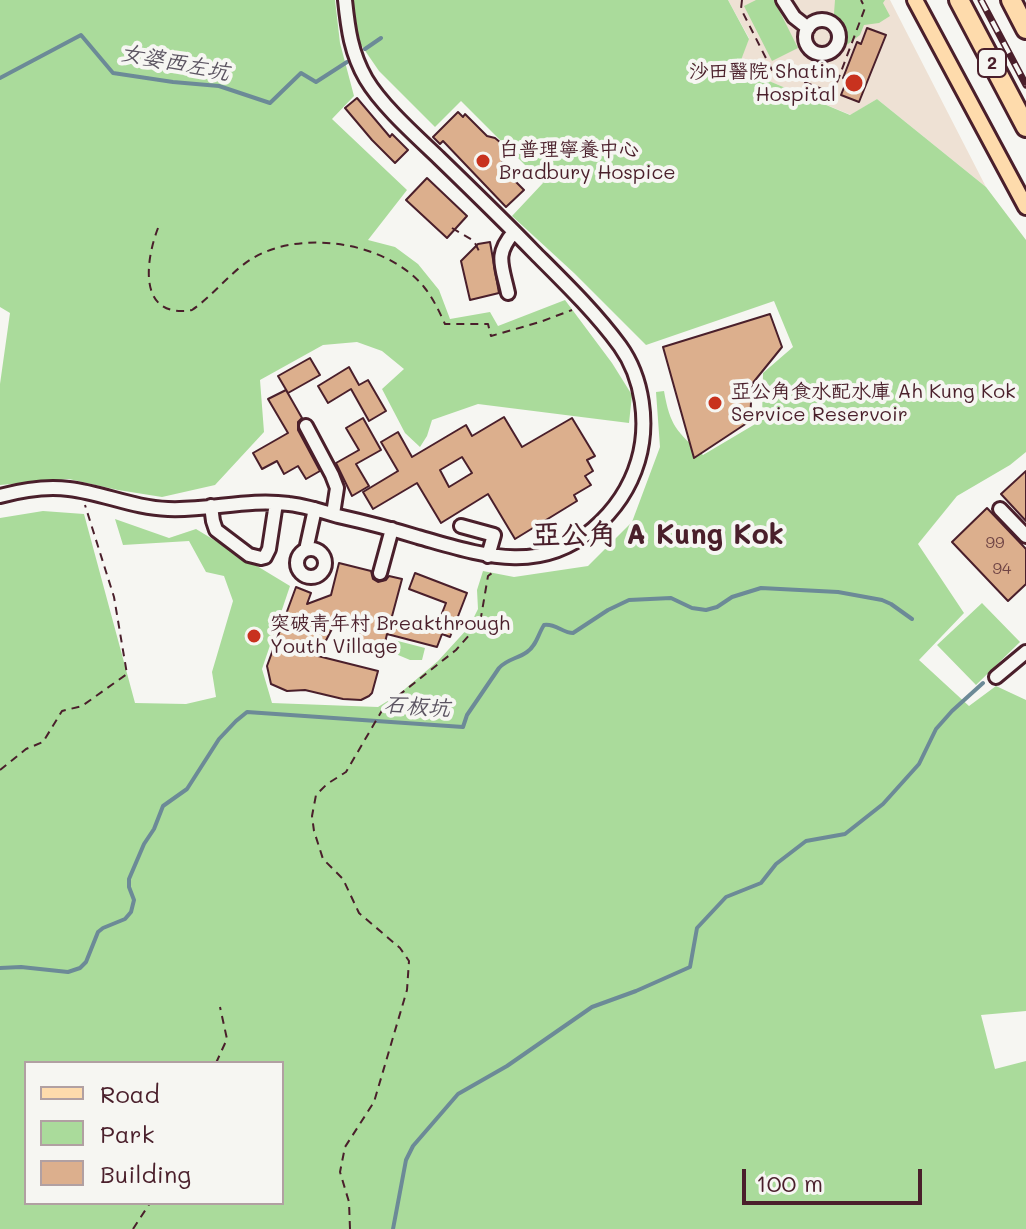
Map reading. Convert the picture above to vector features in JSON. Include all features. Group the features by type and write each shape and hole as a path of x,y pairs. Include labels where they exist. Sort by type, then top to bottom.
{"highway":[{"name":"2","path":"959,0 1026,127"},
{"name":"2","path":"1011,0 1026,29"}],"main road":[{"path":"915,0 1026,207"}],"street":[{"path":"0,496 52,488 81,491 157,509 276,503 315,509 488,556 509,558 545,554 565,547 586,535 615,507 632,476 642,444 642,400 623,351 563,281 395,115 366,80 349,41 345,0"},
{"path":"783,0 794,17 808,28"},
{"path":"508,293 501,250 514,232"},
{"path":"306,426 337,488 333,514"},
{"path":"211,506 216,530 249,555 261,558 269,549 276,503"},
{"path":"306,550 315,509"},
{"path":"1000,509 1026,536"},
{"path":"461,526 494,535 488,556"},
{"path":"380,573 392,529"},
{"path":"996,677 1026,652"}],"path":[{"path":"742,0 741,9 772,70 833,93 865,8 861,0"},
{"path":"158,228 151,246 149,264 152,296 163,307 173,311 192,310 198,306 254,257 306,242 358,247 375,253 408,272 423,285 445,324 488,324 491,336 577,309"},
{"path":"452,228 474,241 479,251"},
{"path":"0,770 26,749 43,742 62,711 82,706 127,674 114,597 81,491"},
{"path":"350,1229 349,1202 340,1172 345,1147 374,1102 407,990 409,961 400,948 359,913 343,879 323,859 312,816 316,795 346,772 384,707 456,650 480,623 488,576 509,558"},
{"path":"217,1061 227,1039 220,1007"},
{"path":"133,1229 148,1205"}],"shaded area":[{"name":"沙田醫院 Shatin Hospital","path":"728,0 890,0 986,187 877,99 851,115 737,68 749,38"}],"green space":[{"path":"0,0 335,0 340,43 354,96 332,119 407,190 368,240 395,247 418,264 439,290 450,319 490,312 498,326 565,300 632,395 629,423 478,404 432,420 420,447 405,433 382,389 404,369 382,351 357,342 323,345 260,380 264,432 215,485 162,497 69,479 0,485 0,384 10,313 0,307"},
{"path":"353,0 728,0 749,39 738,68 850,115 877,99 986,187 1026,240 1026,452 957,496 918,544 964,613 919,660 969,706 996,686 1026,700 1026,1011 981,1015 995,1069 1026,1061 1026,1229 0,1229 0,518 43,511 84,514 135,703 186,704 216,697 212,672 233,601 224,576 206,572 189,541 123,545 115,519 169,538 196,529 290,586 262,669 272,703 378,707 399,694 438,661 469,627 478,609 477,590 483,571 514,577 588,566 632,522 660,447 656,392 664,391 676,428 703,455 762,420 763,373 793,347 774,301 646,345 512,216 543,183 461,101 435,127 379,71 357,39"},
{"path":"756,0 774,0 798,48 772,61 744,6"},
{"path":"835,0 885,0 883,3 890,16 879,23 864,25 860,35 844,47 832,40"},
{"path":"982,603 1020,642 976,685 937,645"},
{"path":"394,640 425,648 422,660 410,660 391,652"}],"building":[{"path":"867,28 886,35 859,102 841,95 847,80 843,78 857,42 861,44"},
{"path":"357,98 390,137 392,134 408,150 395,163 345,108"},
{"name":"白普理寧養中心 Bradbury Hospice","path":"458,112 463,117 465,114 505,149 507,157 499,165 524,190 506,207 443,141 440,144 433,137"},
{"path":"427,178 467,216 447,238 406,200"},
{"path":"490,242 499,293 470,300 461,261 478,244"},
{"name":"亞公角食水配水庫 Ah Kung Kok Service Reservoir","path":"770,314 782,347 752,384 750,421 694,458 663,347"},
{"path":"310,358 320,375 288,393 278,376"},
{"path":"349,367 359,385 368,380 386,411 369,421 351,389 328,403 318,386"},
{"path":"286,390 302,418 298,422 298,430 320,471 306,479 298,466 284,474 277,461 262,469 253,453 288,433 268,399"},
{"path":"504,417 522,447 572,418 595,456 587,460 593,471 585,476 591,485 574,495 577,501 515,539 488,494 441,523 417,483 373,509 363,492 398,471 381,442 398,432 412,457 466,425 472,436","holes":["462,457 472,473 449,487 440,470"]},
{"path":"363,418 381,450 356,464 369,486 352,496 336,463 359,450 346,428"},
{"path":"1026,471 1026,521 1001,494"},
{"path":"987,508 1026,549 1026,584 1008,601 952,542"},
{"path":"339,563 371,571 373,579 378,582 389,576 402,579 391,620 430,630 437,626 446,603 409,589 415,573 467,593 450,637 442,634 437,647 387,634 384,647 357,640 361,626 336,621 318,656 378,671 369,696 361,700 343,699 305,690 287,691 271,684 267,666 296,587 311,593 307,604 331,595"}],"waterway":[{"name":"女婆西左坑","path":"0,78 81,35 113,73 219,86 270,103 301,73 316,82 347,62"},
{"path":"365,49 381,38"},
{"name":"石板坑","path":"0,968 68,972 86,962 98,932 125,919 131,912 134,900 129,879 163,806 187,789 219,739 247,712 463,727 467,715 499,668 530,649 544,625 573,633 629,600 671,598 692,608 706,610 732,597 761,588 838,592 882,600 912,619"},
{"path":"393,1229 406,1160 413,1146 458,1094 507,1066 592,1007 690,967 697,928 726,897 761,883 776,864 806,841 845,834 883,804 919,764 936,729 983,683"}],"railway":[{"path":"981,0 1026,85"}],"place":[{"name":"沙田醫院 Shatin Hospital","path":"854,83"},
{"name":"白普理寧養中心 Bradbury Hospice","path":"483,161"},
{"name":"亞公角食水配水庫 Ah Kung Kok Service Reservoir","path":"715,403"},
{"name":"突破青年村 Breakthrough Youth Village","path":"254,636"}],"district":[{"name":"亞公角 A Kung Kok","path":"658,535"}]}
